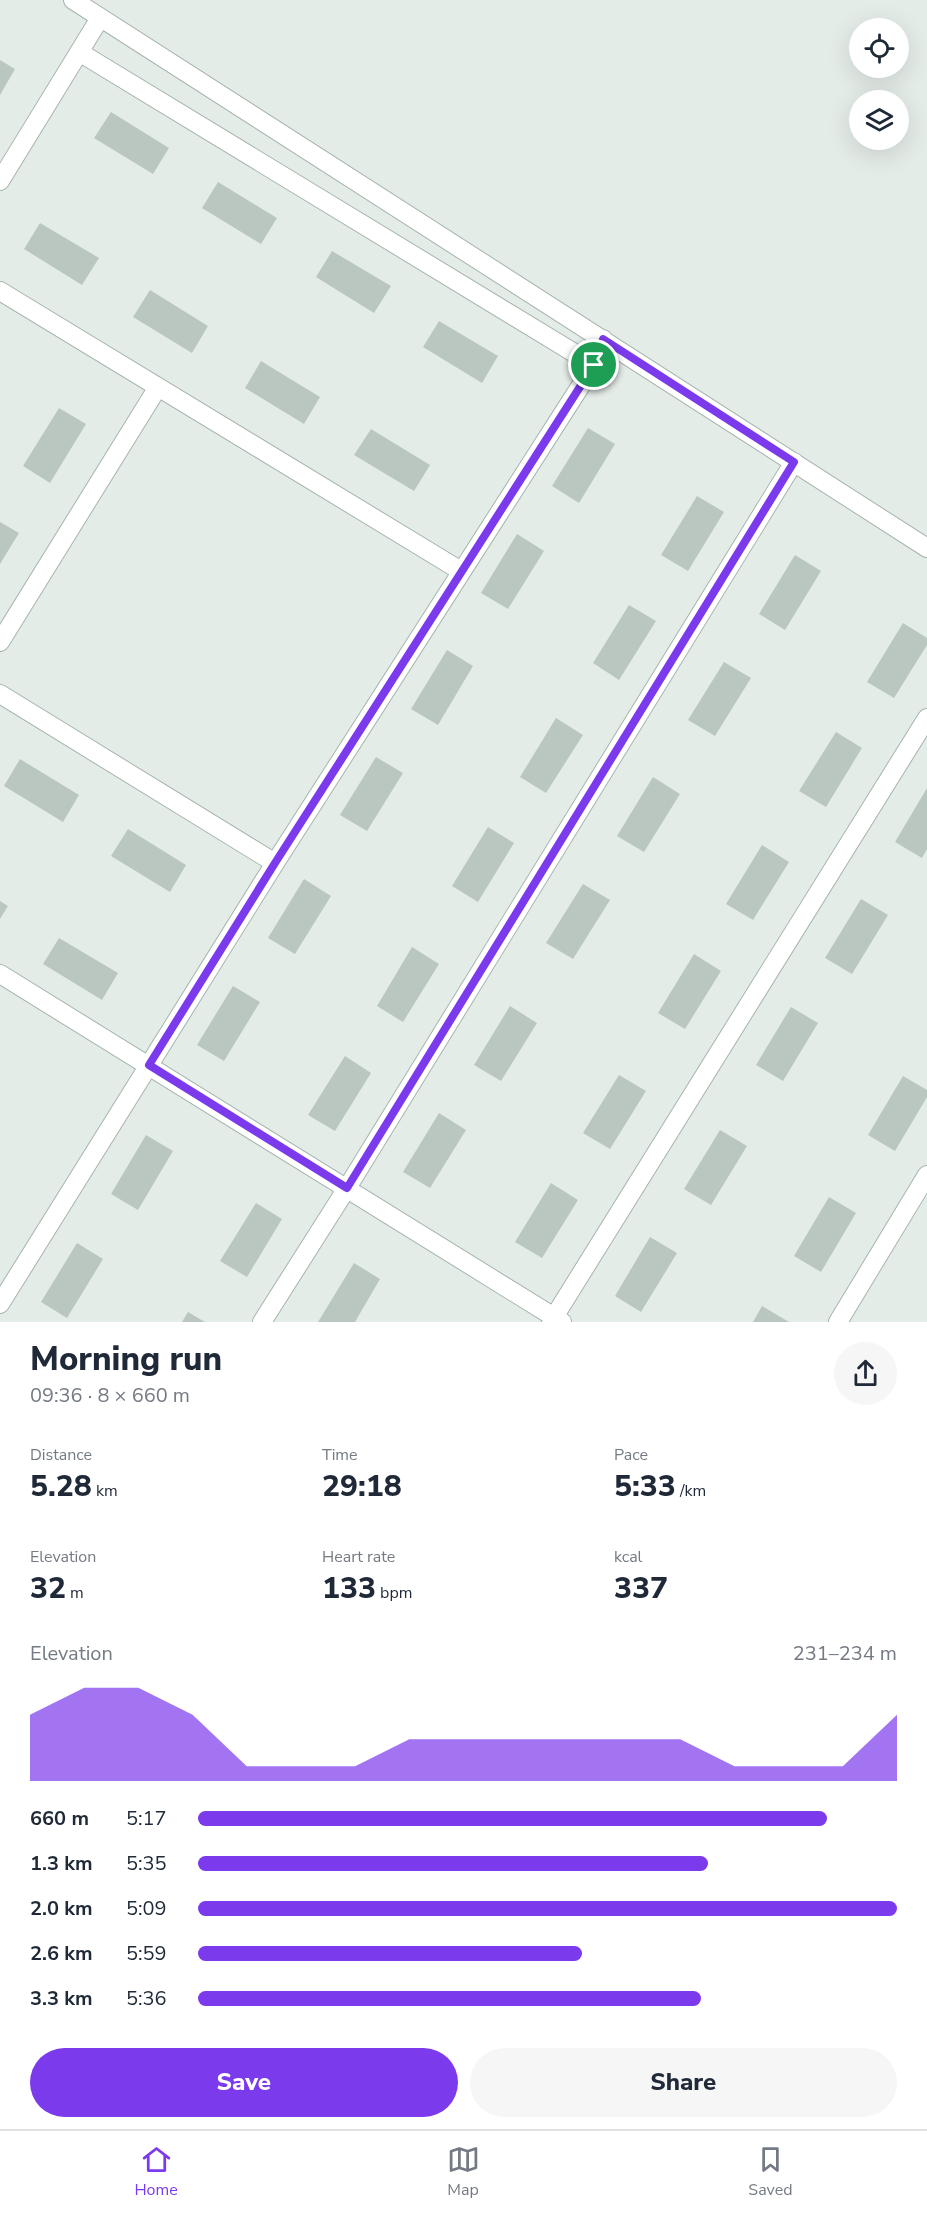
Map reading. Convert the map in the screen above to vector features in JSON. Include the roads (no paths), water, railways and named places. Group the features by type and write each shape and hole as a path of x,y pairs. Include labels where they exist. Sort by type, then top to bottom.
{"street":[{"path":"73,0 927,548"},
{"path":"0,181 100,18"},
{"path":"79,52 594,365"},
{"path":"0,291 461,571"},
{"path":"0,1304 275,863 594,365 603,339"},
{"path":"0,642 158,387"},
{"path":"262,1322 794,462"},
{"path":"0,694 275,863"},
{"path":"0,974 556,1320 927,718"},
{"path":"838,1322 927,1176"}]}
